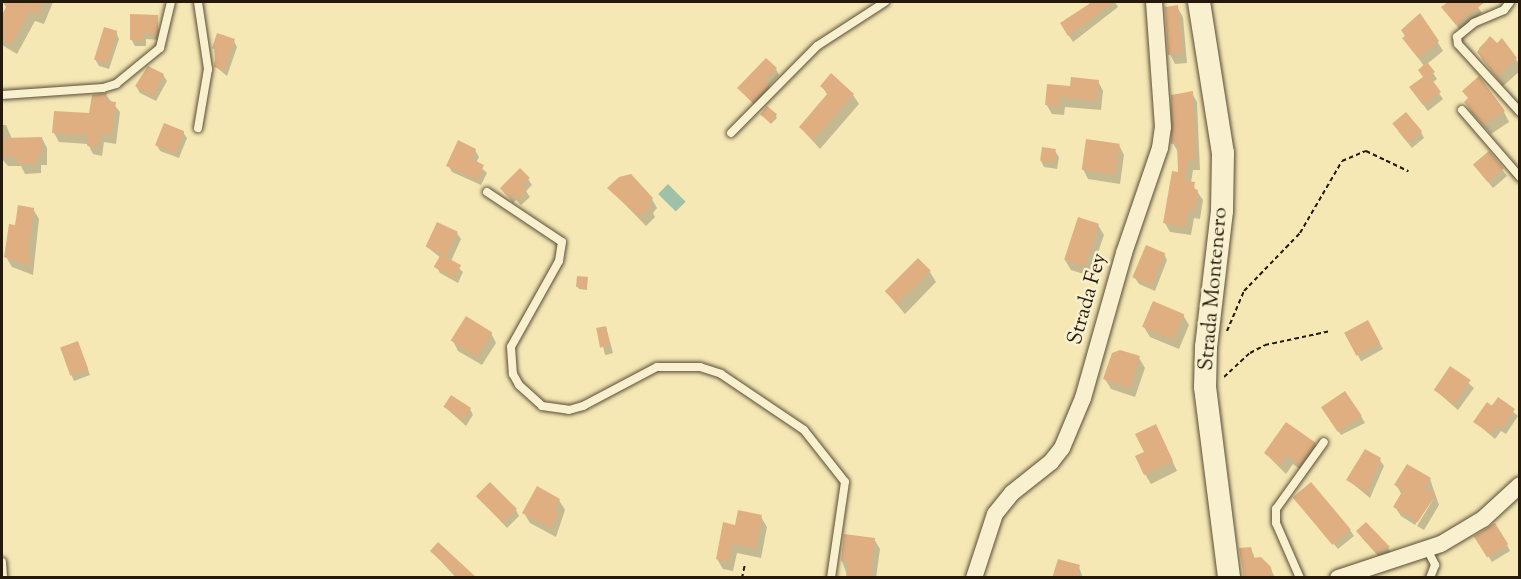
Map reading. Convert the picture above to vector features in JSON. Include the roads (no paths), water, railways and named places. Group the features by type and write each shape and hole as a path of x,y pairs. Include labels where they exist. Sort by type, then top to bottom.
{"main road":[{"name":"Strada Montenero","path":"1199,2 1224,177 1206,347 1206,397 1229,578"}],"street":[{"name":"Strada Fey","path":"974,578 995,514 1012,493 1062,448 1083,398 1118,273 1160,148 1163,127 1154,2"},
{"path":"1338,578 1427,549 1483,519 1520,485"}],"lane":[{"path":"2,95 103,88 116,84 160,48 171,2"},
{"path":"198,2 208,69 198,128"},
{"path":"731,133 817,46 885,2"},
{"path":"1510,2 1504,10 1474,23 1458,38 1458,44 1520,112"},
{"path":"1462,110 1520,177"},
{"path":"487,192 562,242 559,261 511,347 513,374 519,386 542,406 569,410 583,406 657,367 700,367 721,374 804,430 838,470 844,482 843,511 831,578"},
{"path":"1300,578 1276,523 1276,509 1324,442"},
{"path":"1427,549 1435,565 1430,578"},
{"path":"2,562 3,578"}]}
